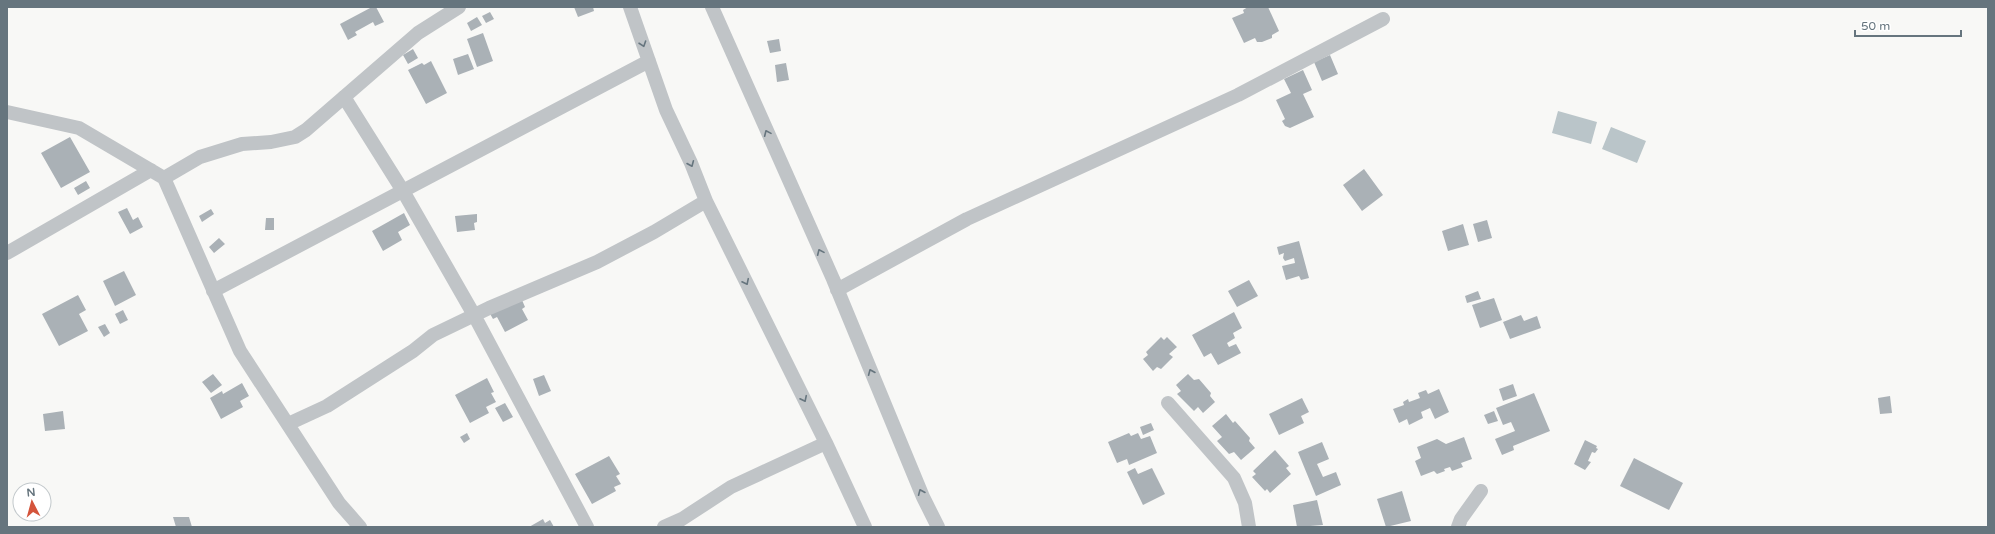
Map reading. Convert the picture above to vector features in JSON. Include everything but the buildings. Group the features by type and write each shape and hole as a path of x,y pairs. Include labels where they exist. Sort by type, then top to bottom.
{"street":[{"path":"164,178 200,157 242,144 271,142 295,137 306,130 418,34 458,7"},
{"path":"630,7 666,110 691,163 706,201 826,443 865,527"},
{"path":"712,7 837,290 923,497 938,527"},
{"path":"837,290 967,219 1238,95 1383,19"},
{"path":"213,291 649,61"},
{"path":"344,97 403,191 474,315 587,527"},
{"path":"7,112 79,128 164,178 240,351 261,386 288,424 339,503 360,527"},
{"path":"7,253 151,170"},
{"path":"288,424 327,406 413,351 433,335 474,315 597,262 654,232 706,201"},
{"path":"1168,403 1234,478 1245,503 1249,527"},
{"path":"664,527 682,519 731,487 826,443"},
{"path":"1458,527 1461,519 1481,491"}],"shaded area":[{"path":"1558,111 1597,122 1591,144 1552,133"},
{"path":"1611,127 1646,141 1637,163 1602,149"}]}
